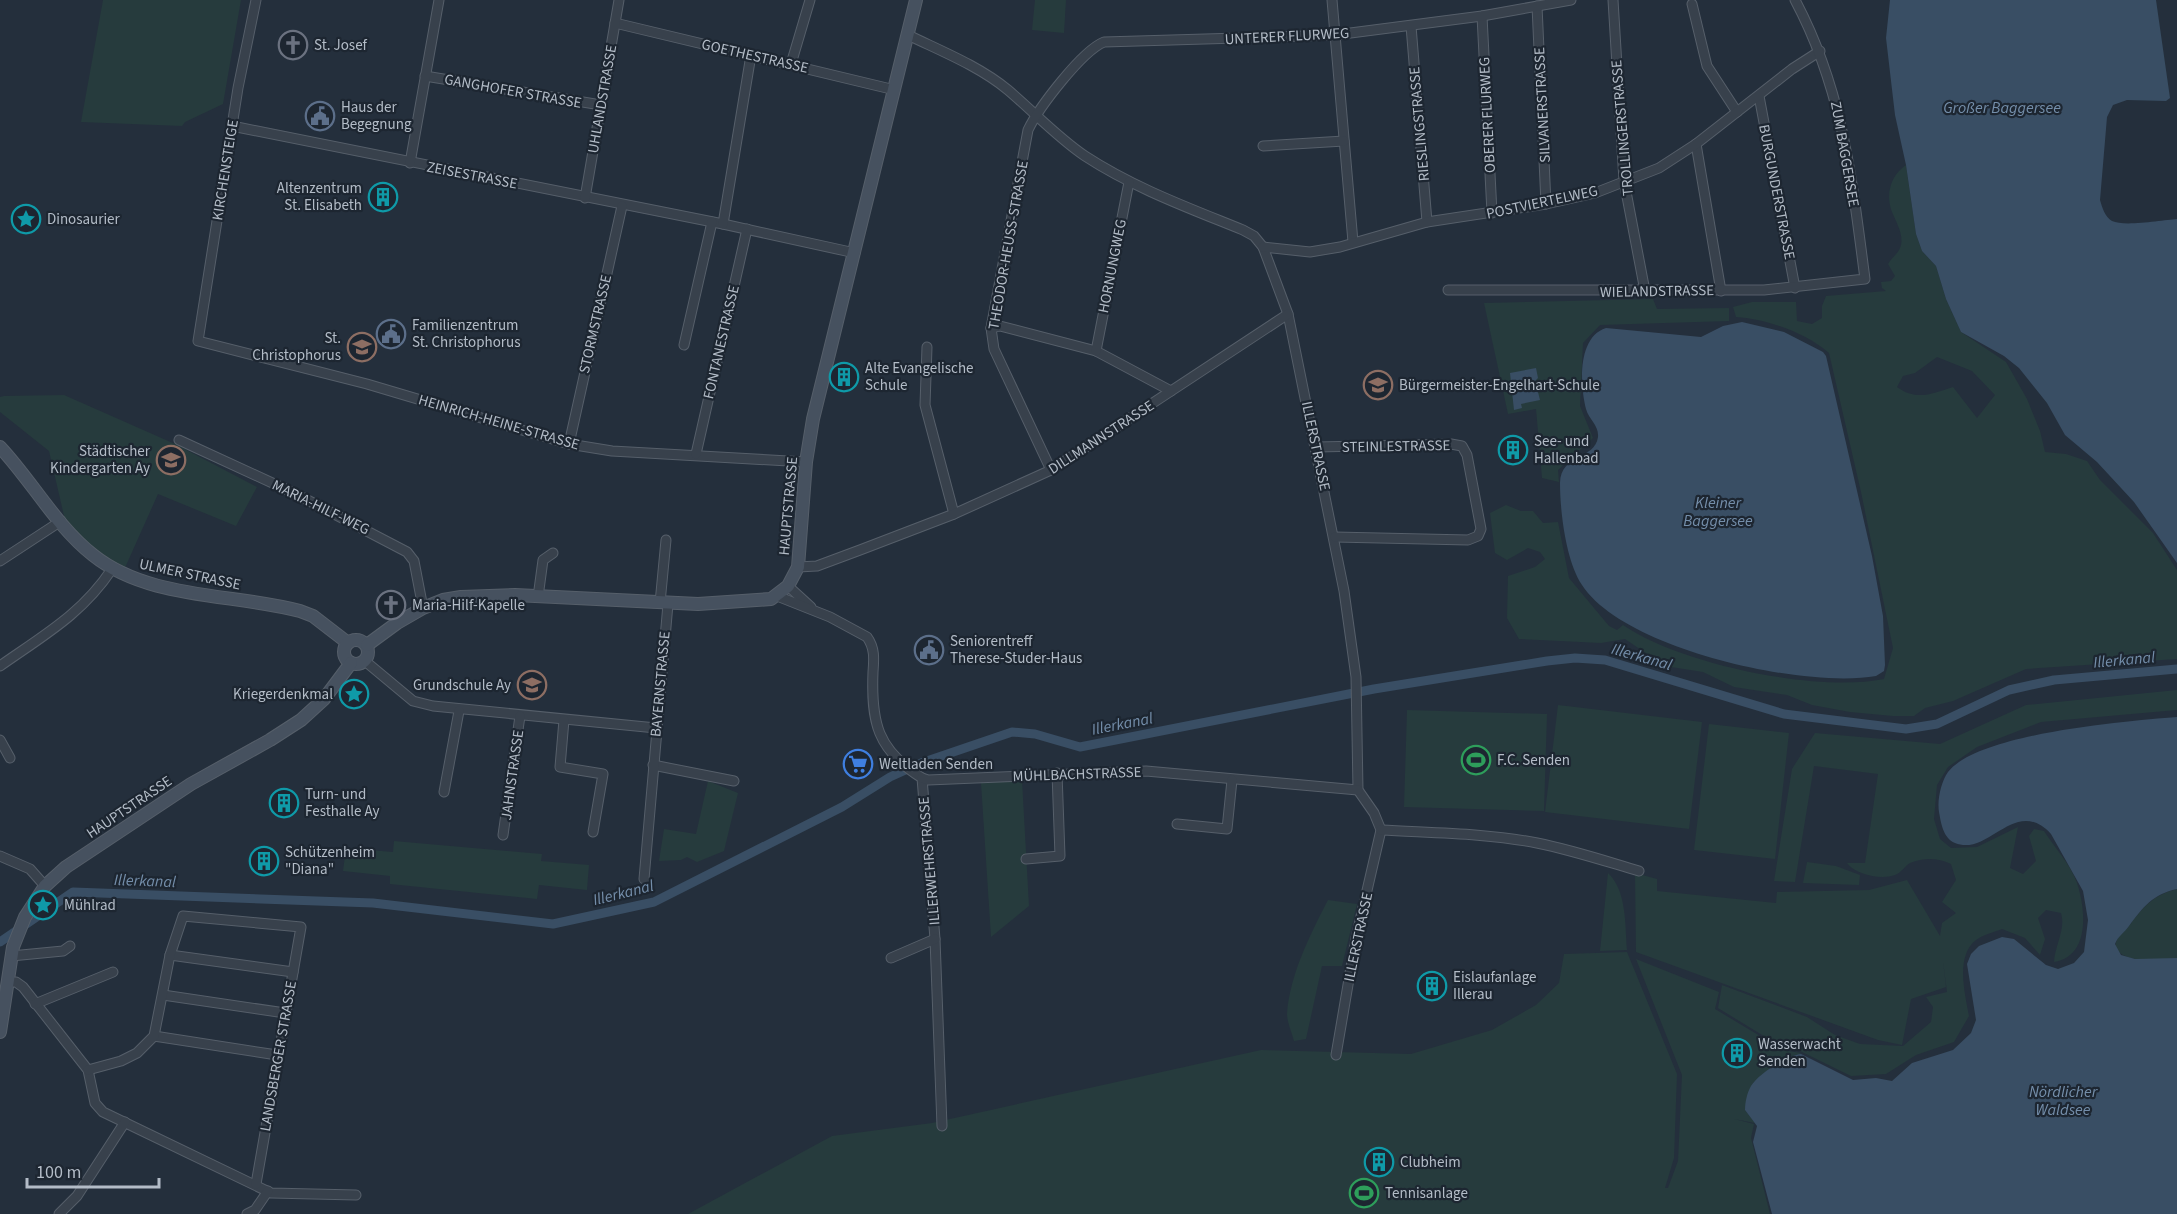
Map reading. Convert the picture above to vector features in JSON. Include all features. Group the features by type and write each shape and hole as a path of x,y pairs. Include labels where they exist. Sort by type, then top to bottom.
{"main road":[{"name":"HAUPTSTRASSE","path":"777,596 788,586 798,567 806,462 825,363 855,253 916,0"},
{"name":"ULMER STRASSE","path":"0,447 77,541 112,569 153,584 300,611 320,621 348,643"},
{"path":"367,645 397,623 423,608 443,600 461,597 488,595 664,604 756,602 777,596"},
{"path":"360,640 367,645 369,653 365,661 358,664 351,663 344,655 348,643 360,640"},
{"name":"HAUPTSTRASSE","path":"0,1032 12,951 34,903 45,886 66,867 190,784 270,740 301,720 324,699 351,663"}],"street":[{"name":"KIRCHENSTEIGE","path":"198,341 232,126 256,0"},
{"path":"410,163 439,0"},
{"name":"UHLANDSTRASSE","path":"585,198 619,0"},
{"path":"791,64 810,0"},
{"path":"1332,0 1353,243"},
{"name":"UNTERER FLURWEG","path":"1035,116 1086,53 1104,42 1335,35 1482,16 1570,0"},
{"name":"TROLLINGERSTRASSE","path":"1613,0 1624,181 1645,291"},
{"name":"ZUM BAGGERSEE","path":"1795,0 1820,51 1845,137 1865,279"},
{"path":"1692,4 1707,66 1737,112"},
{"name":"SILVANERSTRASSE","path":"1537,6 1546,204"},
{"name":"OBERER FLURWEG","path":"1482,16 1492,213"},
{"name":"GOETHESTRASSE","path":"615,23 895,90"},
{"name":"RIESLINGSTRASSE","path":"1411,26 1427,222"},
{"path":"908,35 961,60 1000,85 1084,155 1129,182 1243,230 1254,236 1263,247"},
{"name":"POSTVIERTELWEG","path":"1263,247 1310,252 1353,243 1427,222 1546,204 1596,193 1659,168 1696,144 1792,69 1820,51"},
{"path":"723,224 751,55"},
{"name":"GANGHOFER STRASSE","path":"425,76 601,105"},
{"name":"BURGUNDERSTRASSE","path":"1759,96 1795,288"},
{"name":"THEODOR-HEUSS-STRASSE","path":"1035,116 1028,130 991,328 994,349 1051,470"},
{"name":"ZEISESTRASSE","path":"232,126 622,206 723,224 855,253"},
{"path":"1263,146 1344,141"},
{"path":"1696,144 1721,291"},
{"name":"HORNUNGWEG","path":"1096,351 1129,182"},
{"name":"STORMSTRASSE","path":"569,444 622,206"},
{"path":"684,345 712,222"},
{"name":"FONTANESTRASSE","path":"696,454 747,229"},
{"name":"ILLERSTRASSE","path":"1263,247 1288,314 1335,537 1356,677 1358,790"},
{"name":"WIELANDSTRASSE","path":"1448,290 1721,291 1795,288 1865,279"},
{"name":"DILLMANNSTRASSE","path":"798,567 817,566 954,514 1051,470 1288,314"},
{"path":"991,328 1000,326 1096,351 1171,391"},
{"name":"HEINRICH-HEINE-STRASSE","path":"198,341 367,384 569,444 612,451 806,462"},
{"path":"927,347 925,405 954,514"},
{"name":"MARIA-HILF-WEG","path":"179,440 294,494 407,552 414,561 423,608"},
{"name":"STEINLESTRASSE","path":"1317,447 1462,446 1467,455 1481,529 1478,536 1468,540 1335,537"},
{"path":"0,561 60,521"},
{"name":"BAYERNSTRASSE","path":"644,879 656,728 666,540"},
{"path":"538,597 543,560 553,553"},
{"path":"0,666 77,612 98,590 112,569"},
{"name":"ILLERWEHRSTRASSE","path":"788,586 817,612"},
{"name":"ILLERWEHRSTRASSE","path":"777,596 860,632 870,641 874,656 873,709 876,729 889,750 920,777 935,939 942,1126"},
{"path":"365,661 413,701 459,711 656,728"},
{"path":"444,792 459,711"},
{"name":"JAHNSTRASSE","path":"503,835 520,716"},
{"path":"564,720 560,767 603,774 593,832"},
{"path":"0,740 10,758"},
{"path":"653,765 734,781"},
{"name":"MÜHLBACHSTRASSE","path":"920,777 1146,771 1358,790"},
{"path":"1026,860 1060,856 1057,773"},
{"path":"1177,824 1227,829 1232,780"},
{"path":"1358,790 1374,813 1381,830 1490,836 1537,843 1591,855 1639,871"},
{"name":"ILLERSTRASSE","path":"1336,1055 1356,939 1381,830"},
{"path":"0,856 30,869 45,886"},
{"name":"LANDSBERGER STRASSE","path":"170,955 183,916 301,927 256,1184"},
{"path":"891,958 935,939"},
{"path":"12,951 63,951 70,946"},
{"path":"87,1070 121,1061 137,1053 154,1036 170,955 293,972"},
{"path":"35,1004 113,972"},
{"path":"7,982 16,982 23,987 87,1070 95,1103 103,1112 268,1191 356,1195"},
{"path":"163,994 285,1013"},
{"path":"154,1036 277,1055"},
{"path":"59,1214 77,1196 125,1122"},
{"path":"247,1214 255,1210 268,1191"}],"green space":[{"path":"103,0 241,0 223,104 185,122 182,126 81,122"},
{"path":"1035,0 1066,0 1064,33 1032,30"},
{"path":"1906,165 1916,234 1922,251 1936,266 1946,299 1961,332 2006,362 2027,399 2040,431 2045,452 2066,454 2087,461 2100,480 2153,533 2177,570 2177,659 2026,669 1953,701 1925,708 1914,716 1893,716 1850,712 1812,705 1787,695 1734,687 1703,672 1665,666 1625,639 1601,643 1519,639 1507,618 1508,576 1535,567 1545,559 1540,552 1528,548 1507,560 1495,553 1490,513 1506,505 1521,511 1533,511 1543,523 1558,522 1569,578 1609,626 1617,630 1623,625 1678,652 1750,672 1823,682 1884,679 1893,648 1861,492 1829,353 1809,339 1786,328 1736,317 1733,307 1752,302 1796,302 1797,321 1812,324 1822,318 1822,306 1826,296 1886,291 1882,288 1881,282 1891,281 1895,276 1888,264 1899,250 1901,243 1901,234 1890,205 1889,192 1893,180","holes":["1937,357 1972,371 1995,395 1977,418 1953,387 1924,395 1911,394 1897,387 1903,376 1915,373"]},
{"path":"1653,299 1657,309 1729,308 1729,321 1600,325 1583,343 1580,406 1593,438 1558,470 1559,482 1542,478 1536,409 1508,414 1484,303"},
{"path":"64,395 175,444 257,487 236,526 158,494 124,570 83,545 65,520 49,451 0,412 0,397"},
{"path":"2177,690 2177,710 2041,722 1977,747 1948,767 1937,785 1934,819 1940,839 1951,848 1977,847 2018,827 2010,868 2023,874 2036,861 2029,836 2034,829 2044,831 2074,876 2080,894 2083,918 2079,941 2074,951 2066,958 2054,962 2062,925 2061,913 2046,910 2038,918 2045,939 2040,955 2025,938 2002,929 1976,940 1965,956 1964,965 1964,987 1969,1016 1954,1042 1916,1055 1886,1074 1851,1076 1800,1051 1789,1050 1718,1008 1722,985 1807,1017 1835,1035 1860,1044 1903,1046 1931,1022 1933,1007 1926,997 1947,992 1943,961 1946,987 1911,999 1902,1045 1878,1040 1636,952 1635,873 1657,879 1657,891 1776,903 1777,892 1869,890 1907,880 1940,936 1942,923 1956,913 1942,902 1956,880 1951,864 1936,859 1926,859 1910,863 1897,874 1883,877 1856,871 1847,863 1865,863 1878,774 1814,766 1795,882 1774,881 1792,769 1815,733 1940,744 2026,705"},
{"path":"1558,705 1702,722 1689,829 1545,812"},
{"name":"F.C. Senden","path":"1407,710 1547,714 1544,811 1404,807"},
{"path":"1709,724 1789,733 1775,859 1694,850"},
{"path":"1022,780 1029,906 991,937 981,783"},
{"path":"708,781 738,793 724,851 697,862 687,857 681,860 659,861 664,829 696,834"},
{"path":"394,841 542,854 541,861 589,865 587,890 539,885 537,899 390,884 390,876 343,871 346,848 393,852"},
{"path":"1807,862 1836,866 1860,875 1859,885 1803,883"},
{"path":"1608,873 1619,889 1622,899 1627,950 1600,951"},
{"path":"2177,889 2177,958 2136,959 2116,949 2118,939 2144,908 2155,898"},
{"path":"1328,900 1357,904 1342,966 1322,966 1306,1039 1294,1041 1287,1014 1292,984 1308,941"},
{"path":"1627,952 1677,1074 1674,1158 1665,1188 1668,1188 1678,1161 1682,1075 1636,959 1719,992 1715,1009 1770,1042 1777,1051 1773,1043 1787,1051 1802,1053 1784,1059 1753,1083 1745,1110 1755,1123 1734,1119 1754,1124 1751,1138 1770,1214 688,1214 832,1136 932,1123 1261,1050 1411,1054 1492,1030 1536,1005 1559,983 1564,954"}],"water":[{"name":"Großer Baggersee","path":"1890,0 2156,0 2170,98 2166,101 2127,100 2113,105 2107,117 2100,200 2107,217 2118,223 2177,219 2177,563 2134,502 2097,462 2065,435 2047,403 2019,368 2004,356 1961,332 1946,299 1936,266 1922,251 1916,234 1906,165 1895,115 1886,38"},
{"name":"Kleiner Baggersee","path":"1742,322 1784,332 1823,352 1826,356 1872,556 1883,616 1885,665 1884,671 1876,676 1844,678 1805,676 1762,670 1674,645 1635,628 1603,608 1576,575 1568,550 1563,522 1560,483 1566,466 1591,450 1598,437 1597,429 1586,409 1582,376 1585,352 1590,341 1606,328 1701,337 1723,326"},
{"path":"1536,368 1538,378 1532,384 1533,392 1538,392 1540,400 1521,404 1522,408 1514,410 1510,373"},
{"name":"Nördlicher Waldsee","path":"2177,717 2177,889 2161,894 2149,902 2115,944 2121,955 2135,959 2177,958 2177,1214 1772,1214 1753,1142 1757,1126 1745,1110 1746,1098 1760,1076 1781,1061 1801,1054 1853,1080 1876,1078 1892,1081 1912,1063 1953,1050 1971,1033 1976,1020 1967,964 1971,954 1979,946 2002,937 2014,939 2046,965 2058,969 2074,963 2084,952 2088,920 2083,891 2051,834 2038,824 2026,821 2014,823 1979,842 1967,845 1951,841 1943,830 1939,807 1939,797 1948,772 1964,759 2021,739 2055,731"}],"waterway":[{"name":"Illerkanal","path":"0,942 73,892 373,903 553,924 654,902 842,807 890,777 921,763 1012,732 1035,734 1080,747 1374,689 1547,661 1575,658 1605,660 1784,714 1906,729 1937,724 2009,690 2054,680 2177,669"}],"place":[{"name":"St. Josef","path":"293,45"},
{"name":"Haus der Begegnung","path":"320,116"},
{"name":"Altenzentrum St. Elisabeth","path":"383,197"},
{"name":"Dinosaurier","path":"26,219"},
{"name":"Familienzentrum St. Christophorus","path":"391,334"},
{"name":"St. Christophorus","path":"362,347"},
{"name":"Alte Evangelische Schule","path":"844,377"},
{"name":"Bürgermeister-Engelhart-Schule","path":"1378,385"},
{"name":"See- und Hallenbad","path":"1513,450"},
{"name":"Städtischer Kindergarten Ay","path":"171,460"},
{"name":"Maria-Hilf-Kapelle","path":"391,605"},
{"name":"Seniorentreff Therese-Studer-Haus","path":"929,650"},
{"name":"Grundschule Ay","path":"532,685"},
{"name":"Kriegerdenkmal","path":"354,694"},
{"name":"F.C. Senden","path":"1476,760"},
{"name":"Weltladen Senden","path":"858,764"},
{"name":"Turn- und Festhalle Ay","path":"284,803"},
{"name":"Schützenheim \"Diana\"","path":"264,861"},
{"name":"Mühlrad","path":"43,905"},
{"name":"Eislaufanlage Illerau","path":"1432,986"},
{"name":"Wasserwacht Senden","path":"1737,1053"},
{"name":"Clubheim","path":"1379,1162"},
{"name":"Tennisanlage","path":"1364,1193"}]}
